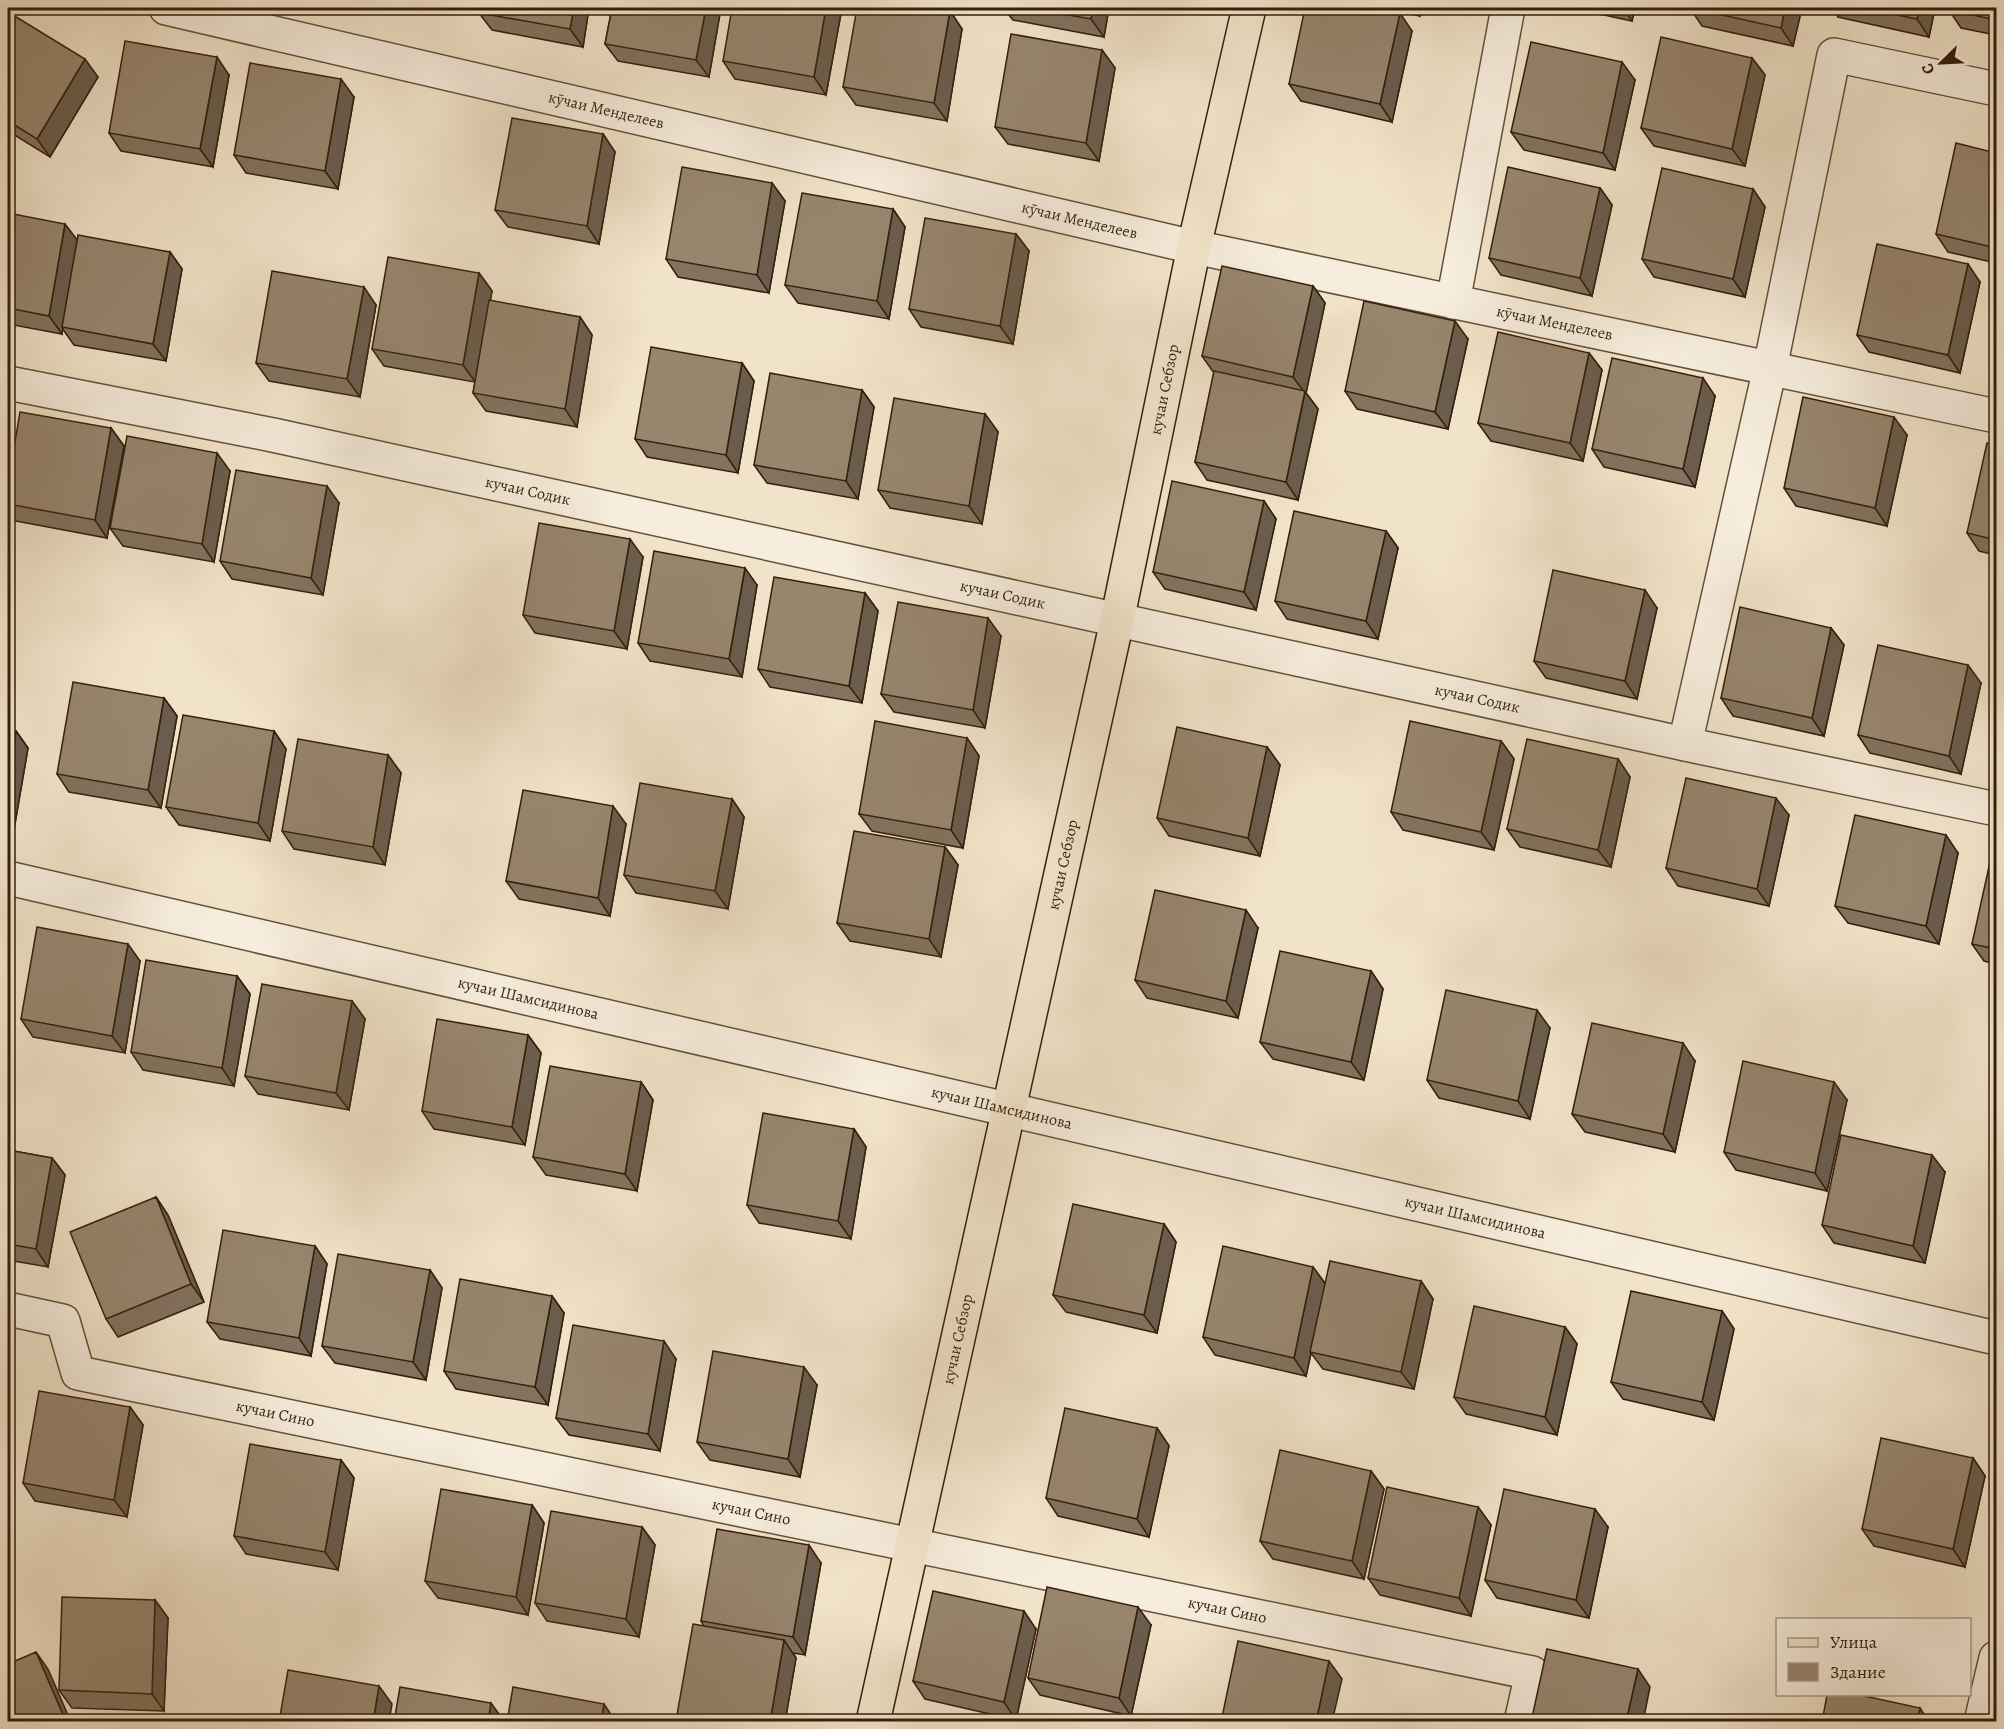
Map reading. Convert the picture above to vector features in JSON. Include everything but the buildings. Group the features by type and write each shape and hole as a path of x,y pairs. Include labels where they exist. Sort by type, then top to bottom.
{"main road":[{"name":"кучаи Себзор","path":"873,1722 1117,621 1194,247 1249,8"}],"street":[{"name":"кӯчаи Менделеев","path":"166,8 1194,247 1996,416"},
{"path":"1453,302 1508,8"},
{"path":"1685,744 1770,368 1834,55 1996,89"},
{"name":"кучаи Содик","path":"8,383 273,435 1117,621 1996,809"},
{"name":"кучаи Шамсидинова","path":"8,878 1996,1338"},
{"name":"кучаи Сино","path":"8,1309 63,1321 78,1372 1532,1673 1521,1722"},
{"path":"1981,1722 1996,1658"}]}
